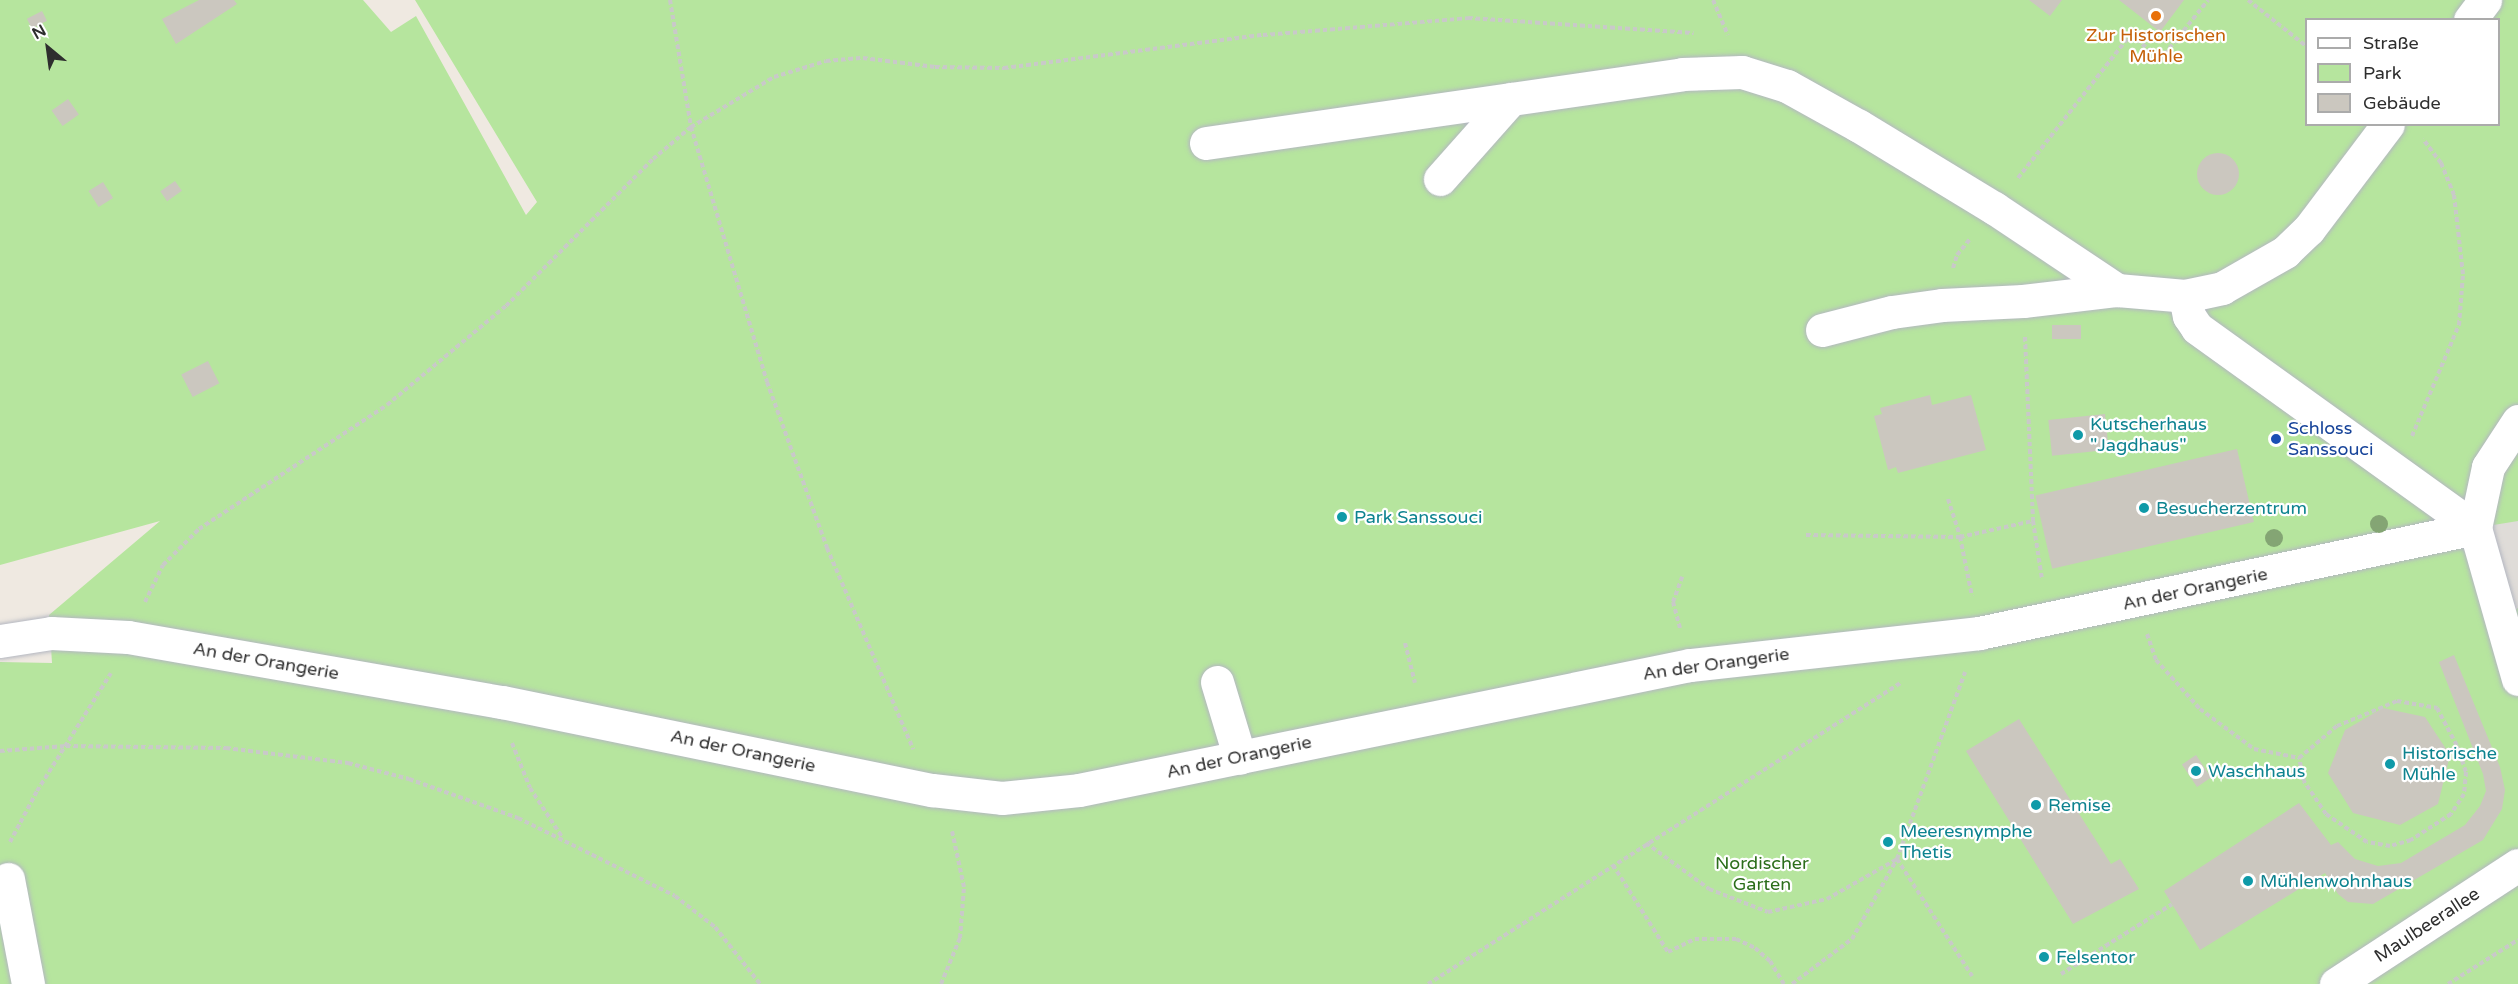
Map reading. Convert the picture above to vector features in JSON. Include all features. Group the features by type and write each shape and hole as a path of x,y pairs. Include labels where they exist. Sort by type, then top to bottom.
{"street":[{"path":"2472,18 2486,0"},
{"path":"1206,143 1682,74 1742,72 1787,86 1859,126 1994,208 2117,290"},
{"path":"1440,179 1511,99"},
{"path":"1822,330 1892,312 2023,302 2117,290 2185,296 2222,288 2285,252 2402,128"},
{"path":"2185,296 2189,316 2198,328 2475,528"},
{"path":"2518,420 2488,467 2475,528 2518,679"},
{"name":"An der Orangerie","path":"0,641 51,633 122,652 502,702 932,790 1002,798 1079,790 1690,665 1979,633 2138,602 2475,528"},
{"path":"1217,682 1240,758"},
{"name":"Maulbeerallee","path":"2336,984 2518,865"},
{"path":"8,879 28,984"}],"path":[{"path":"670,0 691,127 740,298 796,466 860,630 955,837 964,887 960,938 942,984"},
{"path":"2023,171 2131,34 2160,60 2208,0"},
{"path":"2247,0 2305,44"},
{"path":"8,879 7,859 15,830 122,652 158,573 186,540 387,405 464,344 549,266 623,187 691,127 774,76 826,61 863,58 935,67 1004,68 1263,35 1468,18 1705,34 1742,72"},
{"path":"2396,472 2459,325 2463,274 2454,195 2441,163 2402,128"},
{"path":"2023,302 2032,520 2044,579 2034,581"},
{"path":"1792,984 1852,939 1897,859 1979,633 1960,537 1948,499"},
{"path":"1806,535 1960,537 2032,520"},
{"path":"1682,577 1673,602 1690,665"},
{"path":"1971,594 1982,592"},
{"path":"2138,602 2156,660 2200,709 2254,749 2299,758 2354,717 2397,701 2417,702 2437,708 2448,726 2466,772 2464,794 2451,814 2411,840 2390,846 2367,842 2326,814 2304,782 2299,758"},
{"path":"1428,984 1912,675"},
{"path":"502,702 530,788 563,839"},
{"path":"0,751 66,746 226,748 348,763 473,801 563,839 675,896 715,927 760,984"},
{"path":"1646,843 1709,889 1768,912 1827,899 1897,859"},
{"path":"1897,859 1972,976"},
{"path":"1613,865 1668,952 1695,939 1736,939 1755,948 1770,962 1784,984"},
{"path":"2061,974 2172,904"},
{"path":"2448,984 2518,940"}],"green space":[{"name":"Park Sanssouci","path":"0,0 363,0 391,32 416,16 526,215 537,202 415,0 2518,0 2518,984 0,984 0,662 52,663 49,615 160,521 0,565"}],"shaded area":[{"path":"2518,521 2518,608 2499,622 2475,528"}],"building":[{"path":"199,0 234,0 237,4 176,44 162,19"},
{"path":"2029,0 2062,0 2050,16"},
{"name":"Zur Historischen Mühle","path":"2119,0 2184,0 2160,32"},
{"path":"42,11 47,21 32,29 27,19"},
{"path":"68,99 79,115 63,126 52,110"},
{"path":"2218,153 2226,154 2233,159 2238,166 2238,182 2233,189 2226,194 2218,195 2210,194 2203,189 2198,182 2197,174 2198,166 2203,159 2210,154"},
{"path":"175,181 182,191 167,201 160,191"},
{"path":"103,182 113,198 99,207 89,191"},
{"path":"2052,325 2081,325 2081,339 2052,339"},
{"path":"208,361 219,383 193,397 181,375"},
{"path":"1930,395 1932,405 1971,395 1986,450 1898,473 1896,467 1888,470 1874,416 1882,414 1880,408"},
{"name":"Kutscherhaus \"Jagdhaus\"","path":"2105,414 2109,450 2052,456 2048,420"},
{"name":"Besucherzentrum","path":"2237,449 2254,522 2052,569 2035,496"},
{"path":"2454,655 2500,767 2505,790 2502,809 2483,840 2373,904 2348,902 2338,894 2325,873 2200,950 2164,891 2299,803 2331,845 2338,842 2355,859 2378,866 2401,863 2465,825 2480,806 2486,791 2483,774 2439,662"},
{"name":"Historische Mühle","path":"2383,708 2425,717 2450,755 2438,804 2400,825 2353,813 2328,773 2345,730"},
{"name":"Remise","path":"2019,719 2111,864 2120,859 2139,889 2073,924 1966,751"},
{"name":"Waschhaus","path":"2196,755 2211,777 2197,787 2182,765"}],"place":[{"name":"Zur Historischen Mühle","path":"2156,16"},
{"name":"Kutscherhaus \"Jagdhaus\"","path":"2078,435"},
{"name":"Schloss Sanssouci","path":"2276,439"},
{"name":"Besucherzentrum","path":"2144,508"},
{"name":"Park Sanssouci","path":"1342,517"},
{"name":"Historische Mühle","path":"2390,764"},
{"name":"Waschhaus","path":"2196,771"},
{"name":"Remise","path":"2036,805"},
{"name":"Meeresnymphe Thetis","path":"1888,842"},
{"name":"Mühlenwohnhaus","path":"2248,881"},
{"name":"Felsentor","path":"2044,957"}],"park label":[{"name":"Nordischer Garten","path":"1762,874"}]}
